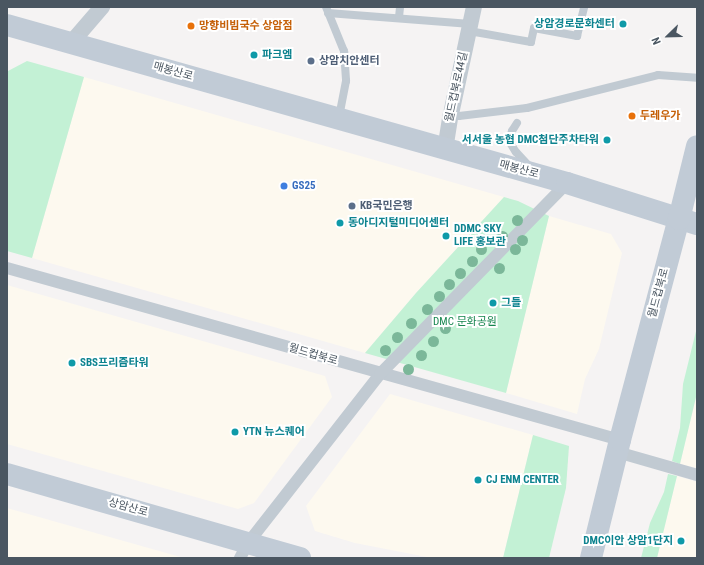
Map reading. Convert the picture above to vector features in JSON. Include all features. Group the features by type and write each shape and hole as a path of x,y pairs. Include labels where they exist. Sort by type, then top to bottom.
{"main road":[{"name":"매봉산로","path":"7,25 339,118 445,150 567,183 688,222"},
{"name":"월드컵북로","path":"591,558 618,446 688,222 697,146"},
{"name":"상암산로","path":"7,474 244,551 300,558"}],"street":[{"path":"70,43 102,7"},
{"name":"월드컵북로44길","path":"445,150 451,114 474,7"},
{"path":"244,551 380,374 567,183"},
{"name":"월드컵북로","path":"7,268 380,374 618,446 697,475"}],"lane":[{"path":"399,17 400,7"},
{"path":"339,118 346,81 344,51 327,10 399,17 470,27 531,42 534,28 577,36 584,7"},
{"path":"451,114 459,116 526,108 658,75 697,78"},
{"path":"517,123 509,141 516,152 538,175"}],"shaded area":[{"path":"84,77 504,197 416,293 365,353 32,258"},
{"path":"549,216 611,234 622,253 599,349 585,379 577,414 506,393"},
{"path":"7,285 325,376 332,397 254,503 238,509 7,444"},
{"path":"697,393 697,468 680,464"},
{"path":"390,394 533,435 503,558 432,558 355,543 315,531 306,506"},
{"path":"677,476 697,482 697,558 657,558"},
{"path":"7,508 184,558 7,558"}],"green space":[{"path":"27,61 84,77 32,258 7,251 7,73 8,71"},
{"name":"DMC 문화공원","path":"504,197 518,201 549,216 506,393 365,353 416,293"},
{"path":"697,327 697,393 680,464 672,461 680,428 683,384"},
{"path":"533,435 569,446 566,488 549,558 503,558"},
{"path":"668,474 677,476 657,558 641,558 650,523 664,492"}],"place":[{"name":"상암경로문화센터","path":"623,24"},
{"name":"망향비빔국수 상암점","path":"191,26"},
{"name":"파크엠","path":"254,55"},
{"name":"상암치안센터","path":"311,61"},
{"name":"두레우가","path":"632,116"},
{"name":"서서울 농협 DMC첨단주차타워","path":"607,140"},
{"name":"GS25","path":"284,186"},
{"name":"KB국민은행","path":"352,206"},
{"name":"동아디지털미디어센터","path":"340,223"},
{"name":"DDMC SKY LIFE 홍보관","path":"446,236"},
{"name":"그들","path":"493,303"},
{"name":"SBS프리즘타워","path":"72,363"},
{"name":"YTN 뉴스퀘어","path":"235,432"},
{"name":"CJ ENM CENTER","path":"478,480"},
{"name":"DMC이안 상암1단지","path":"681,541"}]}
